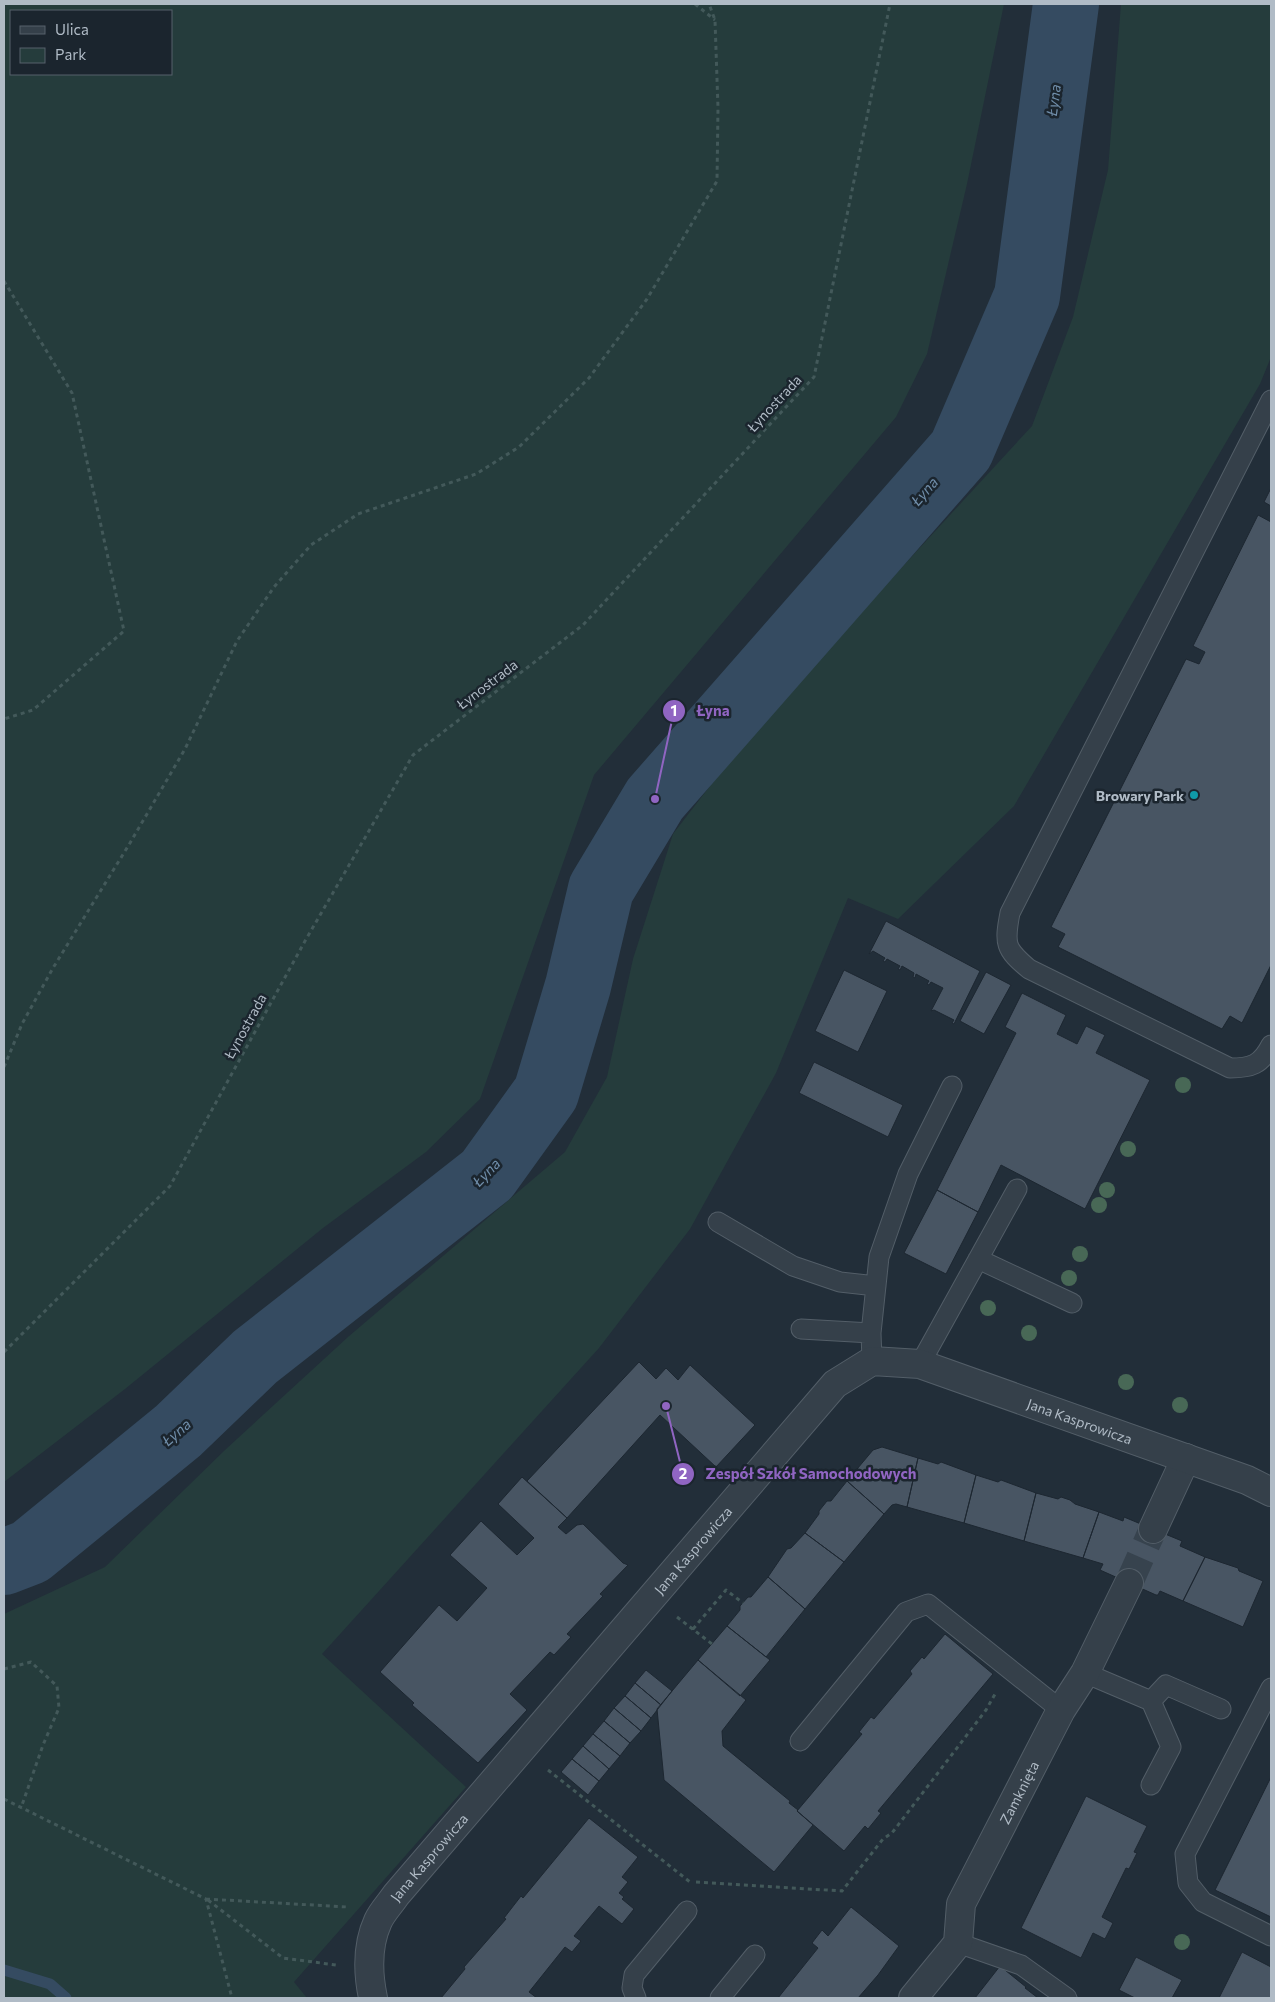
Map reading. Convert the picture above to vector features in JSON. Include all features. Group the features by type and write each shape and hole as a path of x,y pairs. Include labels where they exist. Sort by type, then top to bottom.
{"street":[{"name":"Jana Kasprowicza","path":"373,1998 370,1950 378,1921 396,1896 835,1384 872,1361 920,1364 1247,1480 1271,1492"},
{"path":"1153,1529 1186,1458"},
{"name":"Zamknięta","path":"958,1943 961,1904 1061,1710 1085,1673 1129,1583"},
{"path":"913,1998 958,1943"}],"lane":[{"path":"1271,400 1010,913 1006,936 1011,954 1029,969 1230,1068 1249,1068 1267,1053 1271,1045"},
{"path":"872,1361 871,1333 879,1257 908,1174 952,1086"},
{"path":"920,1364 1017,1189"},
{"path":"718,1222 792,1266 840,1282 876,1286"},
{"path":"978,1259 1072,1303"},
{"path":"801,1329 871,1333"},
{"path":"800,1741 906,1612 928,1604 1061,1710"},
{"path":"1085,1673 1151,1701 1171,1747 1151,1785"},
{"path":"1151,1701 1166,1685 1221,1709"},
{"path":"1271,1688 1185,1854 1188,1883 1203,1902 1271,1936"},
{"path":"636,1998 632,1988 634,1975 687,1910"},
{"path":"958,1943 1021,1965 1067,1998"},
{"path":"720,1998 755,1955"}],"path":[{"path":"695,4 715,20"},
{"path":"4,1067 22,1024 53,968 175,767 237,641 274,587 312,545 358,514 476,474 519,447 589,378 647,300 717,181 718,108 715,20 710,4"},
{"name":"Łynostrada","path":"4,1352 170,1186 304,942 413,755 583,624 814,377 890,4"},
{"path":"4,281 72,394 124,631 33,710 4,719"},
{"path":"693,1629 726,1590 743,1603"},
{"path":"671,1613 712,1644"},
{"path":"4,1669 31,1662 57,1686 59,1708 43,1745 21,1808"},
{"path":"554,1775 689,1882 842,1891 884,1839 892,1833 986,1710 1010,1669"},
{"path":"4,1798 206,1899 283,1958 341,1966"},
{"path":"206,1899 386,1909"},
{"path":"206,1899 232,1998"}],"green space":[{"path":"4,4 1004,4 967,184 927,354 896,417 594,775 480,1099 426,1152 323,1228 125,1389 4,1482"},
{"path":"1121,4 1271,4 1271,357 1260,384 1014,806 898,919 848,898 776,1073 690,1229 599,1348 322,1654 466,1787 294,1982 307,1998 4,1998 4,1614 105,1567 225,1450 348,1337 565,1152 607,1077 633,959 673,834 781,694 892,578 1032,426 1073,317 1108,170"}],"building":[{"path":"1271,488 1271,506 1264,502"},
{"name":"Browary Park","path":"1258,515 1271,522 1271,965 1242,1023 1230,1016 1222,1029 1058,947 1065,934 1051,927 1186,659 1199,664 1205,652 1193,646"},
{"path":"886,921 980,971 954,1024 952,1023 954,1020 934,1010 931,1011 943,988 931,982 929,985 927,984 929,981 916,974 915,978 913,977 914,973 902,966 900,970 898,969 900,966 887,959 885,962 883,961 885,958 873,951 869,954"},
{"path":"844,970 887,991 858,1052 815,1031"},
{"path":"986,972 1011,985 984,1034 960,1021"},
{"path":"1022,993 1066,1015 1057,1034 1077,1044 1086,1026 1105,1035 1096,1053 1150,1080 1085,1209 1001,1165 978,1212 937,1190 1016,1033 1005,1027"},
{"path":"814,1062 903,1105 888,1137 799,1093"},
{"path":"937,1190 978,1212 946,1274 904,1253"},
{"path":"639,1362 656,1379 666,1368 678,1380 690,1365 755,1425 716,1467 660,1415 567,1518 527,1481"},
{"path":"882,1447 918,1458 907,1507 896,1504 892,1505 884,1514 847,1481 873,1450"},
{"path":"918,1458 938,1464 941,1462 976,1475 964,1523 907,1507"},
{"path":"976,1475 998,1482 1001,1480 1036,1493 1024,1541 964,1523"},
{"path":"522,1477 567,1518 558,1527 566,1534 577,1525 583,1524 623,1563 628,1565 600,1594 603,1596 567,1634 571,1637 554,1655 550,1652 510,1694 527,1710 478,1763 412,1705 414,1703 380,1672 439,1605 457,1621 487,1588 450,1555 481,1521 517,1555 534,1538 498,1504"},
{"path":"847,1481 884,1514 844,1562 805,1533 827,1501 831,1501"},
{"path":"1036,1493 1058,1499 1061,1497 1099,1512 1083,1558 1024,1541"},
{"path":"1099,1512 1123,1521 1124,1517 1182,1541 1180,1546 1205,1557 1183,1601 1160,1591 1156,1595 1100,1570 1103,1564 1083,1558"},
{"path":"805,1533 844,1562 805,1609 768,1577 787,1549 791,1548"},
{"path":"1205,1557 1238,1568 1239,1571 1263,1581 1243,1627 1183,1601"},
{"path":"768,1577 805,1609 766,1657 727,1626 740,1610 740,1606 748,1597 751,1597"},
{"path":"727,1626 770,1660 740,1696 698,1660"},
{"path":"945,1634 993,1674 878,1811 881,1813 868,1829 865,1826 844,1851 797,1811 862,1734 859,1732 871,1717 874,1719 912,1674 910,1671 922,1657 924,1659"},
{"path":"698,1660 746,1700 722,1731 723,1746 790,1801 789,1803 813,1825 774,1872 664,1780 657,1709"},
{"path":"646,1670 672,1691 661,1705 635,1683"},
{"path":"635,1683 661,1705 651,1718 625,1696"},
{"path":"625,1696 651,1718 641,1731 614,1708"},
{"path":"614,1708 641,1731 630,1743 604,1721"},
{"path":"604,1721 630,1743 620,1756 593,1734"},
{"path":"593,1734 620,1756 609,1769 583,1746"},
{"path":"583,1746 609,1769 599,1781 572,1759"},
{"path":"572,1759 599,1781 588,1795 561,1772"},
{"path":"1271,1777 1271,1917 1215,1890"},
{"path":"1086,1796 1147,1826 1134,1852 1137,1853 1129,1869 1126,1868 1102,1917 1113,1923 1105,1939 1093,1933 1081,1958 1021,1928"},
{"path":"589,1818 638,1857 622,1877 628,1882 619,1893 624,1897 622,1899 634,1909 622,1924 599,1906 574,1936 581,1941 572,1952 565,1947 529,1992 537,1998 441,1998 465,1969 464,1967 506,1919 504,1918 521,1896 523,1898"},
{"path":"851,1907 899,1946 878,1975 858,1998 778,1998 818,1948 812,1943 822,1930 828,1936"},
{"path":"1242,1952 1271,1967 1271,1998 1219,1998"},
{"path":"1136,1957 1182,1980 1172,1998 1135,1998 1119,1990"},
{"path":"1000,1966 1025,1988 1038,1998 975,1998"}],"waterway":[{"name":"Łyna","path":"4,1562 30,1552 178,1431 255,1357 487,1175 546,1093 578,986 601,889 655,799 961,450 1027,296 1066,4"},
{"path":"4,1970 50,1984 66,1998"}],"tunnel":[{"path":"1129,1583 1153,1529"}],"place":[{"name":"Browary Park","path":"1194,795"},
{"name":"Łyna","path":"655,799"},
{"name":"Zespół Szkół Samochodowych","path":"666,1406"}]}
